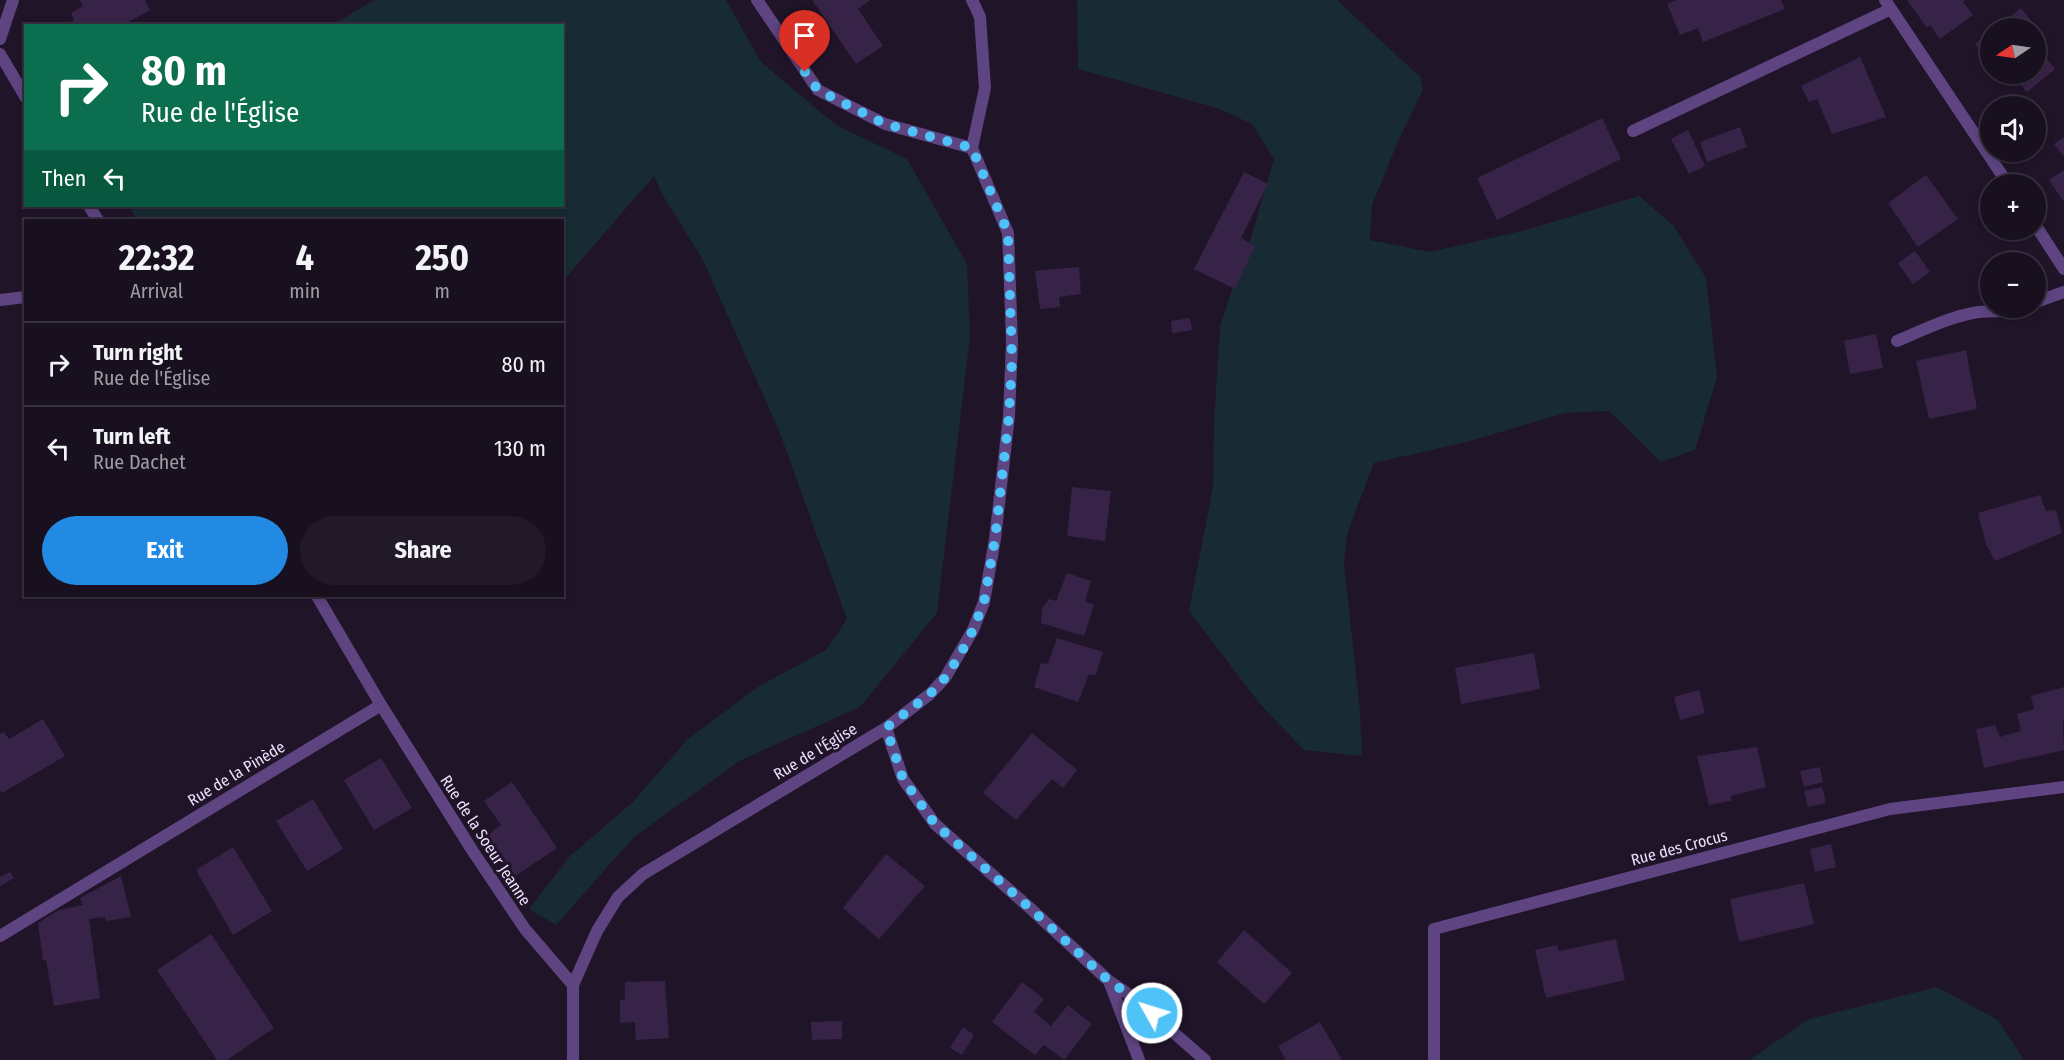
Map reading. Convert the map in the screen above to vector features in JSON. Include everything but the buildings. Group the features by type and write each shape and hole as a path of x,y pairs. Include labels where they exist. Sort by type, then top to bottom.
{"street":[{"path":"0,39 13,0"},
{"path":"756,0 818,90 885,124 972,148 986,88 980,17 972,0"},
{"path":"1633,131 1888,5 2000,174"},
{"path":"0,54 24,95"},
{"name":"Rue de l'Église","path":"573,1060 573,985 597,932 618,897 643,874 886,728 930,694 945,678 973,630 984,602 995,539 1009,416 1012,342 1008,233 972,148"},
{"path":"2045,240 2064,269"},
{"path":"2046,298 2064,292"},
{"path":"0,300 24,297"},
{"path":"1897,340 1944,322 1980,312"},
{"path":"318,597 381,705"},
{"name":"Rue de la Pinède","path":"0,936 381,705"},
{"name":"Rue de la Soeur Jeanne","path":"381,705 472,850 525,929 573,985"},
{"path":"886,728 903,779 935,824 1109,981 1134,998 1205,1060"},
{"name":"Rue des Crocus","path":"1434,1060 1434,929 1890,809 2064,787"},
{"path":"1109,981 1139,1060"}],"shaded area":[{"path":"374,0 726,0 761,62 836,125 907,159 967,264 970,337 937,613 860,707 741,760 634,837 556,925 529,909 570,856 632,803 687,740 758,687 826,650 847,619 780,433 702,258 662,194 654,176 564,280 564,219 136,219 130,207 564,207 564,24 334,24"},
{"path":"1077,0 1337,0 1420,77 1423,90 1399,139 1372,205 1370,240 1430,252 1526,230 1639,196 1673,225 1706,278 1717,377 1695,450 1661,462 1609,411 1565,413 1467,442 1374,463 1347,534 1344,563 1360,711 1362,756 1304,750 1260,704 1189,611 1213,487 1220,326 1248,248 1274,159 1252,124 1217,108 1078,69"},
{"path":"1937,987 1998,1020 2024,1060 1749,1060 1809,1019"}],"route":[{"path":"805,72 818,90 885,124 972,148 1008,233 1012,342 1009,416 995,539 984,602 973,630 945,678 930,694 886,728 903,779 935,824 1109,981 1152,1013"}]}
